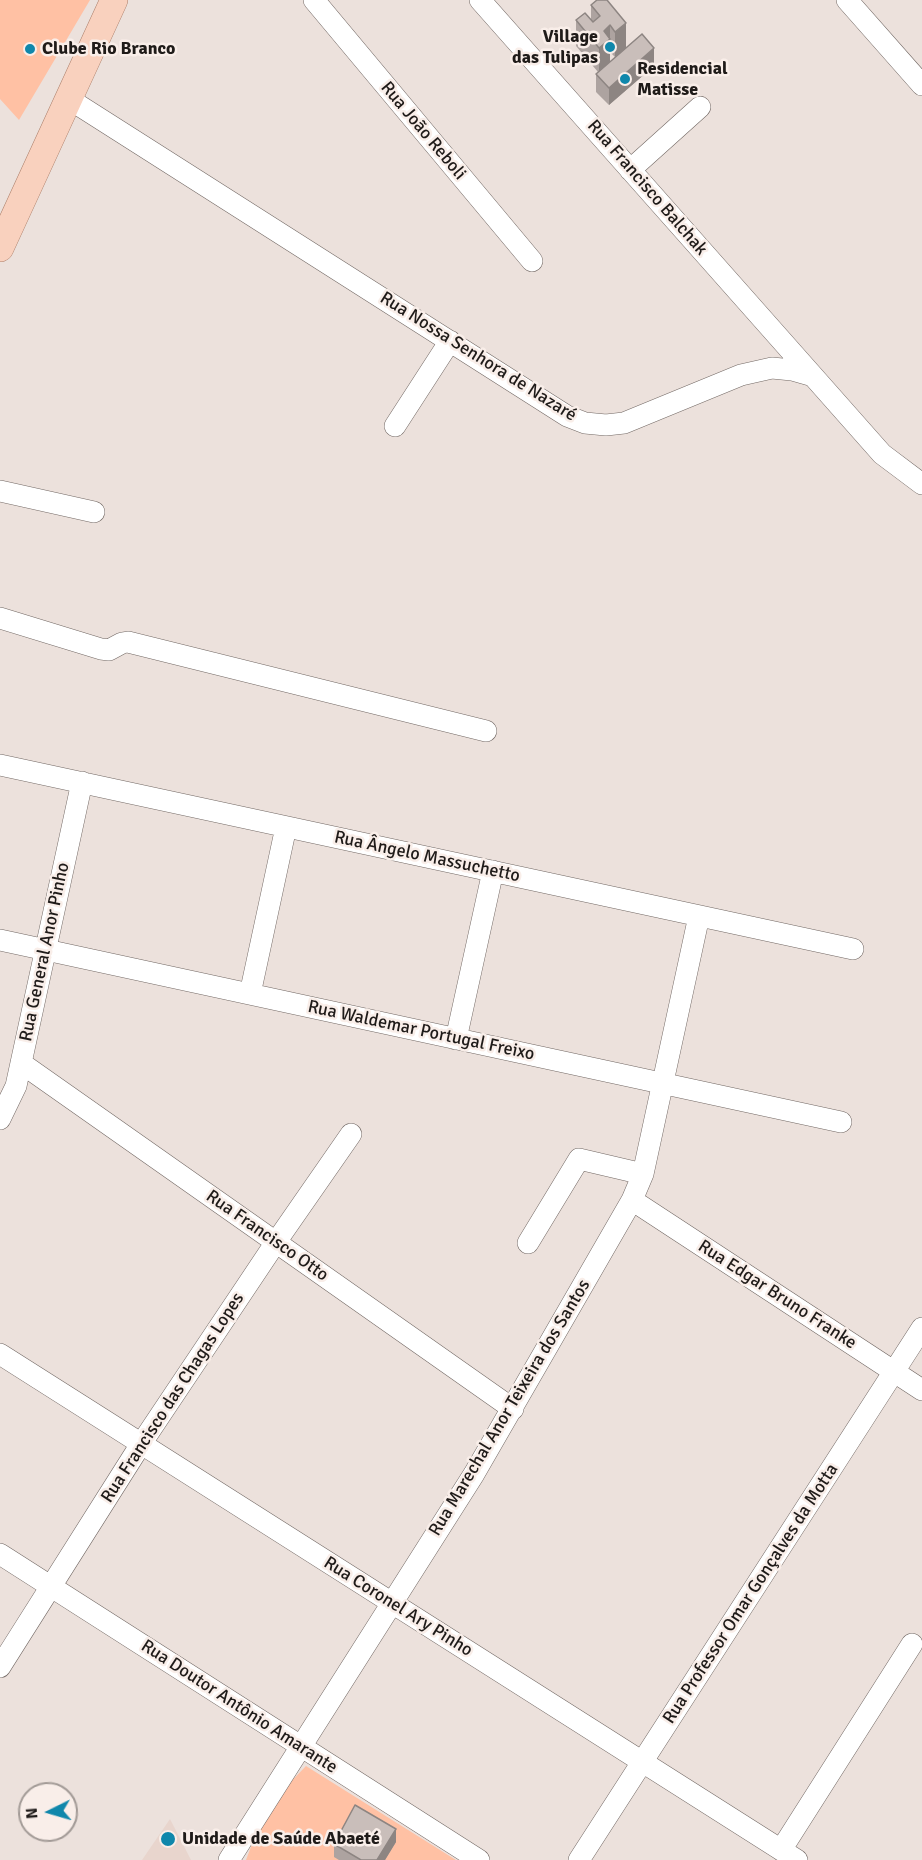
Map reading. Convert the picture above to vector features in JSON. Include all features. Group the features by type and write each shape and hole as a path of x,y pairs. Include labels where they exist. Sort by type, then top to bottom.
{"main road":[{"path":"2,236 69,99 111,2"}],"street":[{"name":"Rua João Reboli","path":"314,0 532,261"},
{"name":"Rua Francisco Balchak","path":"480,0 813,376"},
{"path":"847,0 922,85"},
{"name":"Rua Nossa Senhora de Nazaré","path":"69,99 551,407 585,423 606,425 624,423 755,371 771,368 792,370 813,376"},
{"path":"630,170 700,107"},
{"path":"395,426 450,341"},
{"path":"813,376 882,454 922,484"},
{"path":"0,491 94,512"},
{"path":"0,618 101,649 109,650 128,642 486,731"},
{"name":"Rua Ângelo Massuchetto","path":"0,765 854,950"},
{"name":"Rua General Anor Pinho","path":"0,1119 14,1092 82,782"},
{"path":"250,994 286,827"},
{"path":"456,1039 493,871"},
{"name":"Rua Marechal Anor Teixeira dos Santos","path":"229,1860 513,1408 632,1200 643,1174 699,916"},
{"name":"Rua Waldemar Portugal Freixo","path":"0,940 842,1122"},
{"name":"Rua Francisco Otto","path":"21,1063 513,1408"},
{"name":"Rua Francisco das Chagas Lopes","path":"0,1666 141,1444 351,1134"},
{"path":"528,1243 579,1159 643,1174"},
{"name":"Rua Edgar Bruno Franke","path":"632,1200 922,1390"},
{"name":"Rua Professor Omar Gonçalves da Motta","path":"579,1860 922,1328"},
{"name":"Rua Coronel Ary Pinho","path":"0,1354 789,1855"},
{"name":"Rua Doutor Antônio Amarante","path":"0,1554 479,1860"},
{"path":"789,1855 912,1644"}],"shaded area":[{"name":"Clube Rio Branco","path":"0,0 90,0 19,120 0,99"},
{"path":"306,1766 456,1860 246,1860 255,1836 279,1794"},
{"name":"Unidade de Saúde Abaeté","path":"170,1819 191,1860 142,1860"}],"building":[{"path":"597,0 607,0 626,23 615,32 610,25 604,31 610,39 599,48 576,20 585,13 593,22 600,16 591,5"},
{"path":"642,34 654,48 609,88 596,74"},
{"path":"355,1805 396,1829 377,1860 361,1860 334,1844"}],"place":[{"name":"Village das Tulipas","path":"610,47"},
{"name":"Clube Rio Branco","path":"30,49"},
{"name":"Residencial Matisse","path":"625,79"},
{"name":"Unidade de Saúde Abaeté","path":"168,1839"}]}
